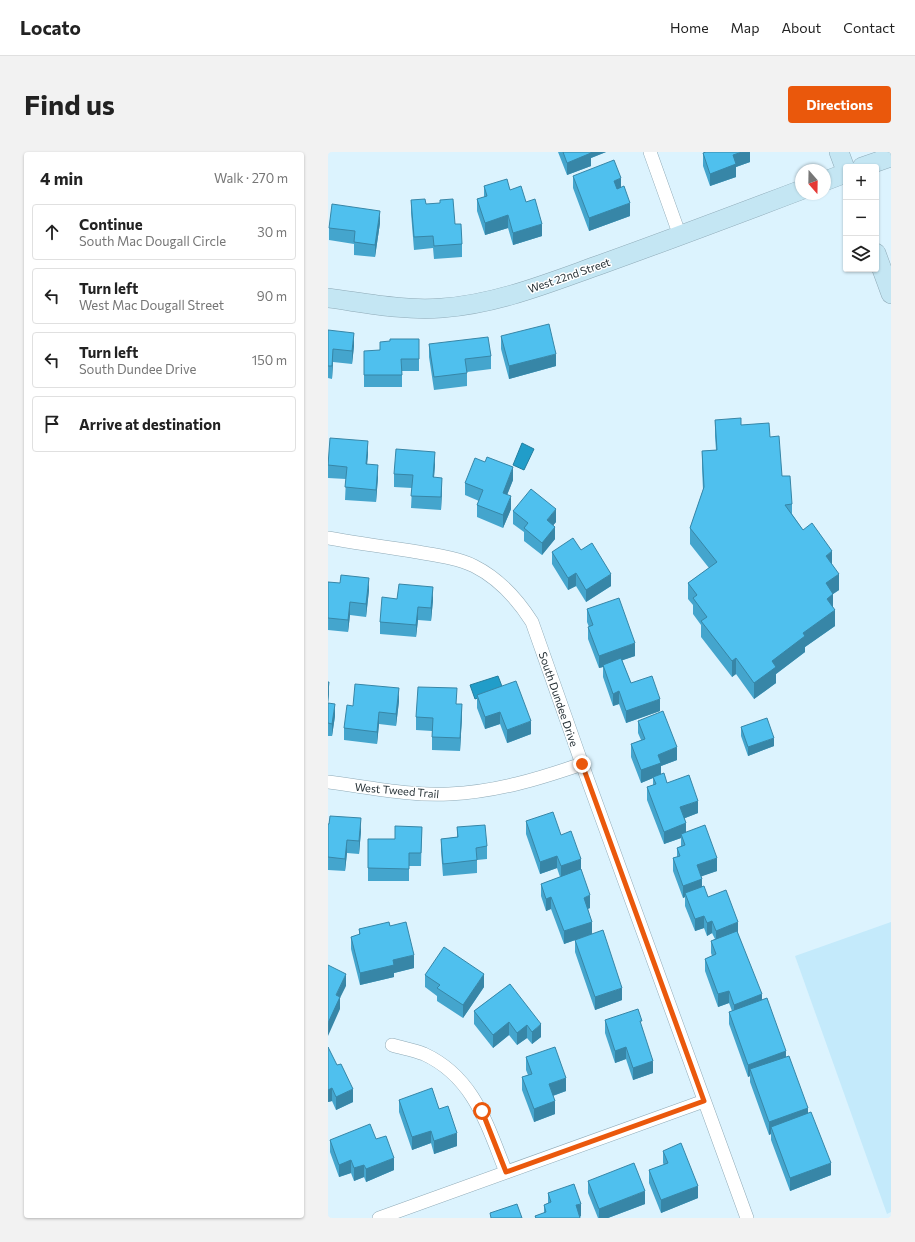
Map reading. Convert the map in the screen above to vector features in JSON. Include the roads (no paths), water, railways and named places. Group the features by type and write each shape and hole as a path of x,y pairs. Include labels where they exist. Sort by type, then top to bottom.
{"street":[{"path":"650,152 680,236"},
{"path":"839,152 843,164"},
{"path":"871,164 891,157"},
{"path":"831,178 843,173"},
{"name":"West 22nd Street","path":"328,298 383,306 443,308 501,298 554,281 680,236 795,192"},
{"path":"879,261 891,294"},
{"name":"South Dundee Drive","path":"328,538 447,557 474,566 491,577 522,605 532,622 747,1218"},
{"name":"West Tweed Trail","path":"328,782 411,793 448,794 498,789 530,781 582,764"},
{"path":"392,1045 432,1058 461,1080 482,1111 506,1172"},
{"path":"379,1218 704,1101"}],"water":[{"path":"522,443 534,449 524,470 513,465"},
{"path":"498,676 503,689 475,699 470,685"}]}
